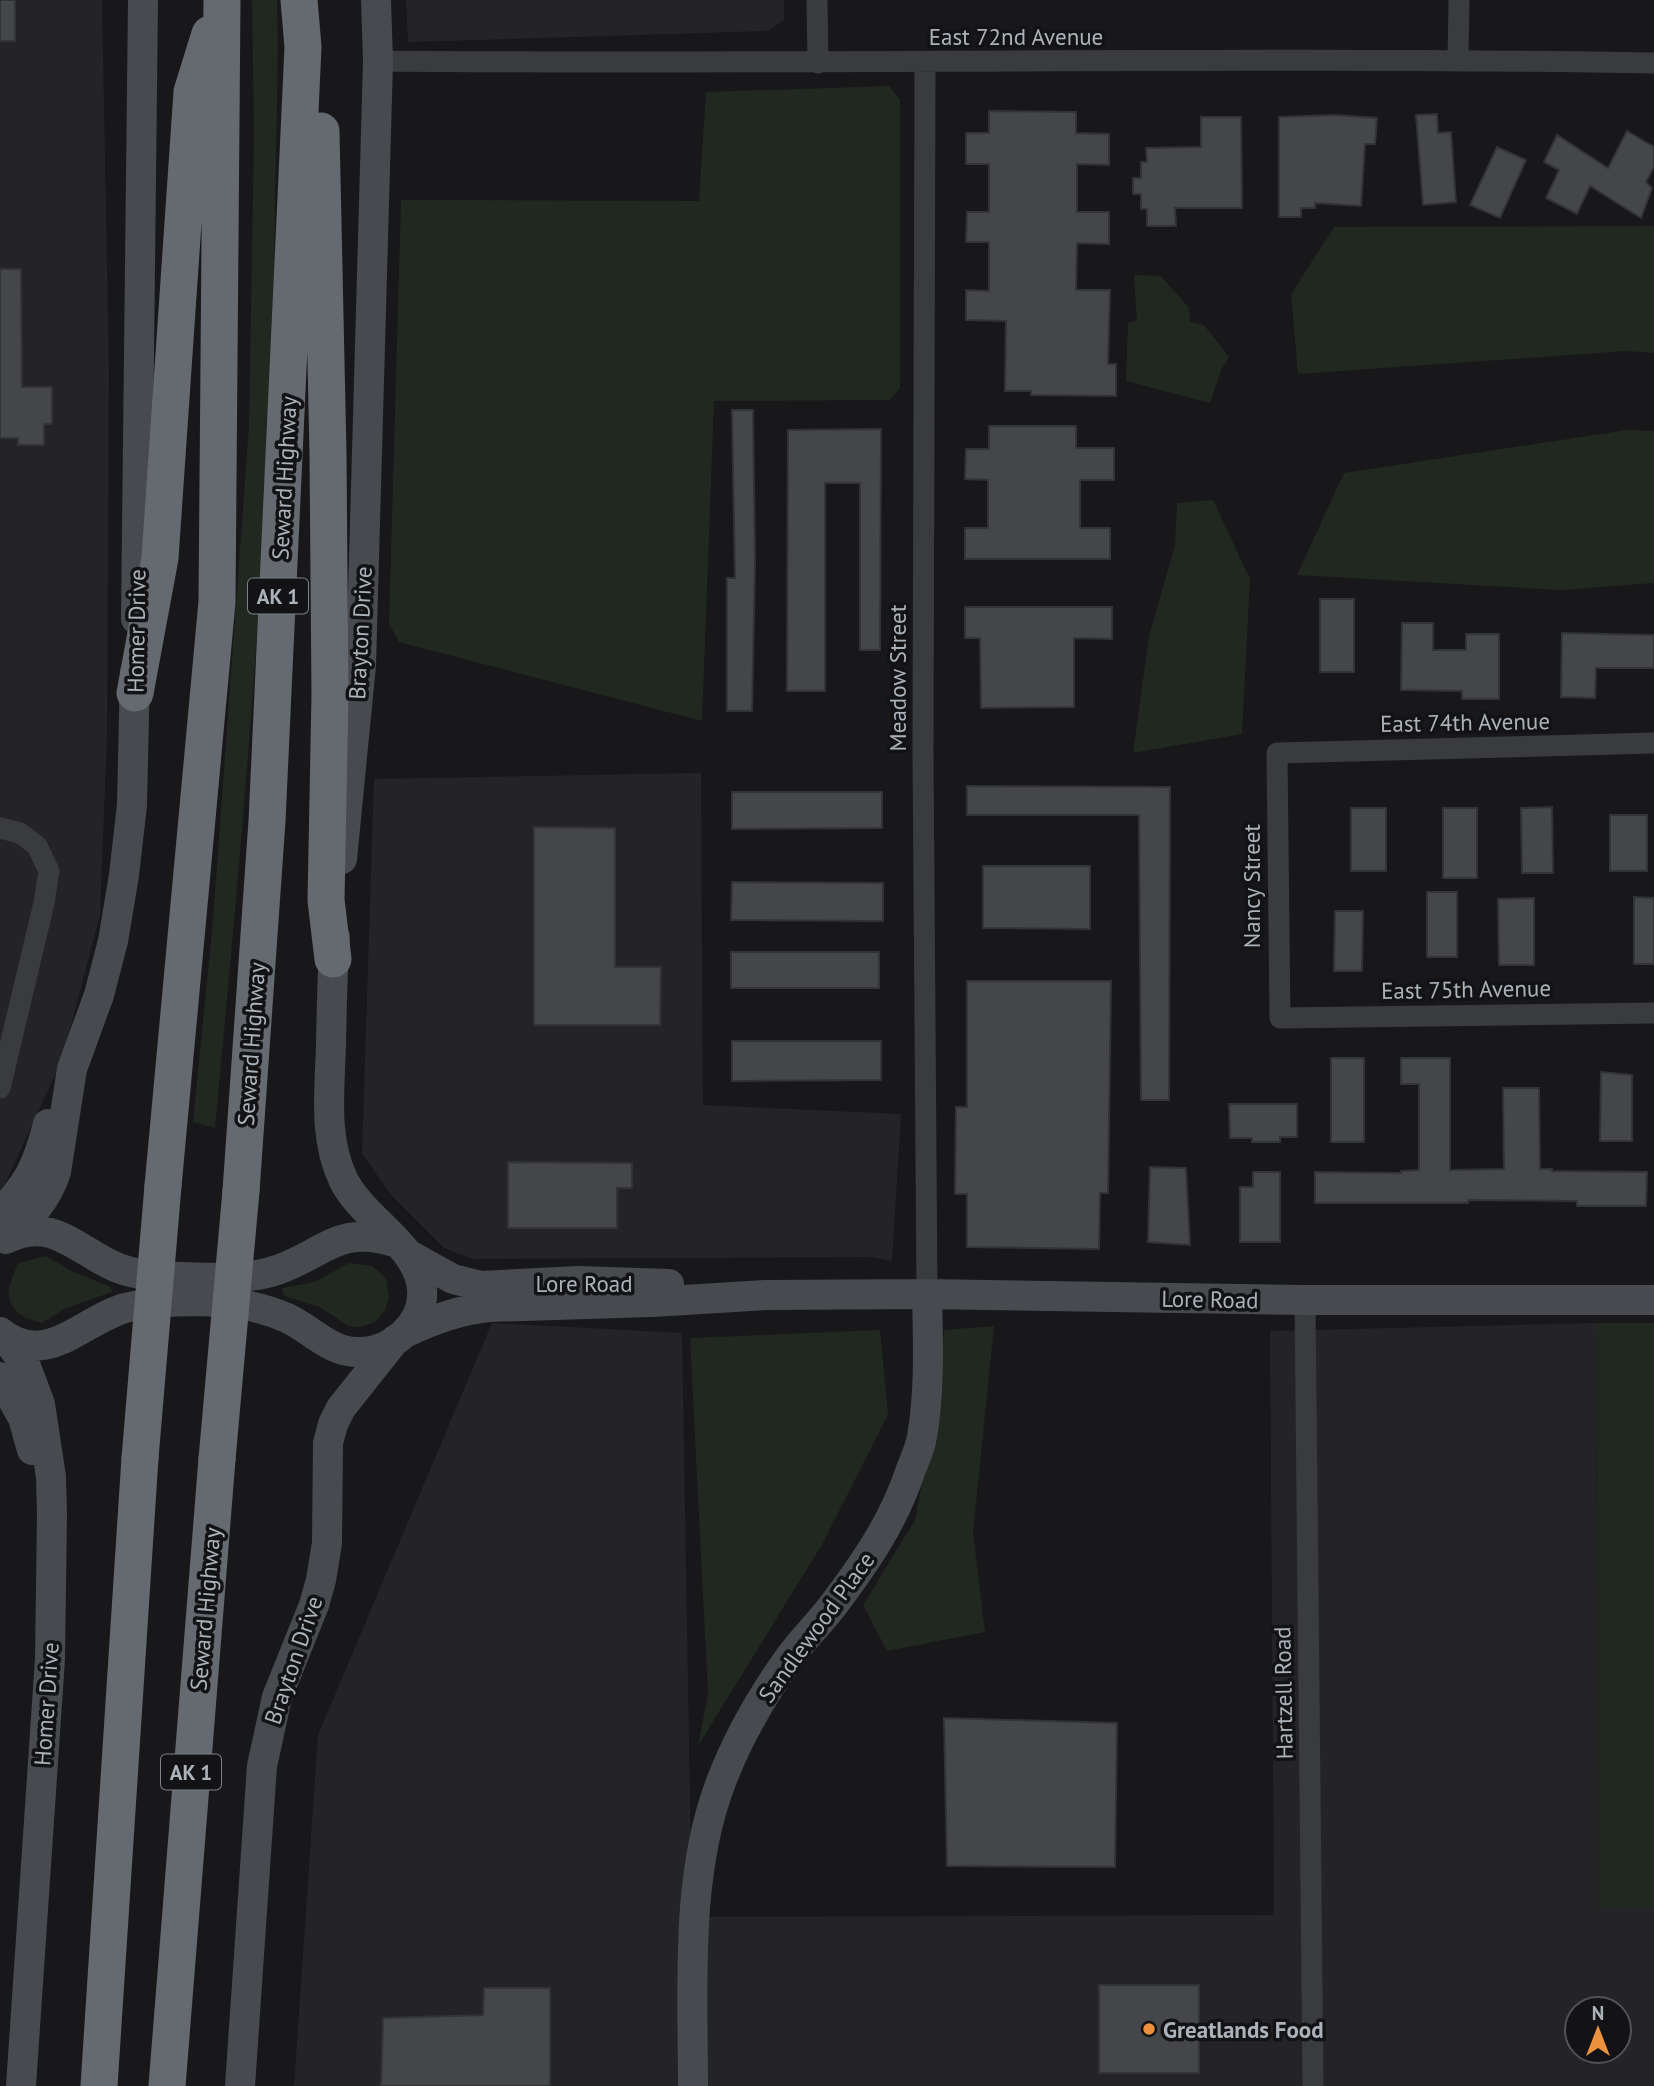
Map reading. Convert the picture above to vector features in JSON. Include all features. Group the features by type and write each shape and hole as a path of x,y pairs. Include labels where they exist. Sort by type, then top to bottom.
{"highway":[{"path":"135,693 160,558 192,92 221,0"},
{"name":"AK 1","path":"99,2086 140,1458 217,602 221,0"},
{"name":"Seward Highway","path":"167,2086 240,1191 267,821 303,47 299,0"},
{"path":"303,47 320,118 325,236 330,695 326,901 333,959"},
{"path":"173,2086 174,1988"}],"street":[{"name":"Homer Drive","path":"3,1231 32,1215 51,1186 56,1172 72,1069 99,995 110,955 124,875 132,805 143,0"},
{"name":"Brayton Drive","path":"376,0 378,61 361,664 333,959 330,1128 343,1179 351,1192 402,1249"},
{"path":"817,0 818,62"},
{"path":"1458,60 1459,0"},
{"name":"East 72nd Avenue","path":"378,61 1458,60 1654,64"},
{"name":"Meadow Street","path":"925,62 923,752 927,1294"},
{"name":"East 74th Avenue","path":"1277,753 1654,743"},
{"name":"Nancy Street","path":"1277,753 1280,1018"},
{"path":"0,828 20,832 37,846 49,871 41,916 0,1088"},
{"name":"East 75th Avenue","path":"1280,1018 1654,1013"},
{"path":"3,1231 53,1232 117,1267 137,1274 183,1277 253,1276 275,1271 344,1238 376,1237 402,1249 418,1272 422,1297 418,1316 401,1336"},
{"name":"Lore Road","path":"402,1249 453,1279 481,1286 600,1281 685,1285 766,1295"},
{"name":"Sandlewood Place","path":"693,2086 693,1982 699,1875 706,1833 721,1782 750,1720 788,1660 868,1558 900,1502 922,1439 928,1359 927,1294"},
{"name":"Lore Road","path":"1,1333 24,1345 41,1346 62,1341 96,1320 127,1308 188,1301 255,1306 275,1313 342,1350 364,1352 383,1347 437,1318 463,1310 766,1295 1654,1300"},
{"name":"Hartzell Road","path":"1305,1300 1313,2086"},
{"name":"Homer Drive","path":"1,1333 25,1364 40,1405 51,1477 50,1659 20,2086"},
{"name":"Brayton Drive","path":"240,2086 262,1766 277,1698 314,1605 323,1572 328,1515 328,1443 341,1408 401,1336"},
{"path":"0,1377 14,1399 31,1445 51,1546"}],"shaded area":[{"path":"0,0 102,0 109,372 107,735 100,915 62,1060 5,1184 0,1189"},
{"path":"252,0 277,0 273,320 255,666 215,1128 193,1122 213,920 249,426 254,135"},
{"path":"406,0 784,0 784,20 768,31 408,42"},
{"path":"889,86 900,100 900,388 890,400 714,401 702,721 399,642 389,624 401,200 699,201 706,92"},
{"path":"1654,226 1654,353 1627,351 1298,374 1291,294 1334,227"},
{"path":"1134,275 1161,276 1189,308 1190,322 1204,325 1229,357 1221,370 1210,403 1126,381 1128,323 1137,321"},
{"path":"1627,430 1654,431 1654,583 1561,590 1297,575 1344,473"},
{"path":"1213,500 1250,579 1242,734 1133,753 1149,636 1175,545 1177,503"},
{"path":"701,773 703,1105 901,1114 892,1261 872,1257 472,1259 444,1248 390,1194 362,1153 374,779"},
{"path":"46,1256 71,1271 111,1287 112,1292 64,1309 42,1323 20,1314 10,1301 10,1284 14,1274 19,1263"},
{"path":"349,1263 372,1266 386,1278 389,1298 385,1310 374,1323 358,1327 348,1326 320,1307 284,1296 282,1288 315,1282"},
{"path":"492,1323 682,1333 692,1917 1274,1915 1270,1331 1597,1323 1599,1907 1654,1907 1654,2086 294,2086 318,1735"},
{"path":"1597,1323 1654,1323 1654,1907 1599,1907"},
{"path":"994,1326 973,1533 985,1632 887,1651 863,1605 915,1520 925,1467 937,1441 938,1386 944,1330"},
{"path":"880,1330 888,1414 823,1543 698,1746 708,1694 690,1338"}],"building":[{"path":"0,0 15,0 15,41 0,41"},
{"path":"989,111 1076,112 1076,133 1109,134 1109,165 1077,164 1077,212 1109,212 1109,244 1077,243 1076,290 1110,290 1108,364 1116,364 1116,396 1031,395 1031,391 1005,391 1006,321 966,320 966,290 989,291 989,242 966,242 967,212 989,212 989,164 966,164 966,133 989,133"},
{"path":"1437,114 1438,133 1451,132 1456,202 1423,205 1416,115"},
{"path":"1336,115 1377,118 1375,144 1365,144 1361,206 1315,203 1315,208 1301,208 1301,217 1279,217 1279,117"},
{"path":"1201,117 1241,117 1242,208 1175,208 1176,226 1147,226 1147,209 1141,209 1141,194 1133,194 1133,178 1141,178 1141,162 1147,162 1146,148 1201,147"},
{"path":"1627,131 1654,147 1654,167 1646,182 1652,188 1641,218 1590,186 1577,214 1546,198 1559,170 1544,162 1557,135 1608,168"},
{"path":"1497,147 1526,160 1500,218 1470,205"},
{"path":"0,269 21,269 22,387 52,387 52,424 44,424 44,445 18,445 18,438 0,438"},
{"path":"732,410 753,410 755,563 752,711 727,711 727,578 735,578"},
{"path":"989,426 1076,426 1076,448 1114,448 1114,480 1080,480 1080,528 1110,528 1110,559 965,559 965,528 988,528 988,480 965,479 966,449 989,449"},
{"path":"881,429 880,650 860,650 860,483 825,483 825,691 787,691 788,430"},
{"path":"1320,599 1354,599 1354,672 1320,672"},
{"path":"965,607 1112,607 1112,639 1074,638 1074,707 981,708 980,638 965,638"},
{"path":"1402,623 1433,623 1433,650 1466,650 1466,634 1499,634 1499,699 1462,699 1462,691 1401,690"},
{"path":"1562,633 1654,635 1654,668 1596,668 1595,698 1561,697"},
{"path":"967,786 1170,787 1169,1100 1141,1100 1139,815 967,815"},
{"path":"732,792 882,792 882,828 732,829"},
{"path":"1552,807 1553,873 1522,873 1521,808"},
{"path":"1351,808 1386,808 1386,871 1351,871"},
{"path":"1443,808 1477,808 1477,878 1443,878"},
{"path":"1610,815 1647,815 1647,871 1610,871"},
{"path":"534,827 615,828 615,967 661,967 660,1025 534,1025"},
{"path":"983,866 1090,866 1090,929 983,928"},
{"path":"732,882 883,883 883,921 731,920"},
{"path":"1427,892 1457,892 1457,957 1427,957"},
{"path":"1634,897 1654,898 1654,964 1634,964"},
{"path":"1534,898 1534,965 1499,965 1498,899"},
{"path":"1335,911 1363,911 1362,971 1334,971"},
{"path":"731,952 879,952 879,988 731,988"},
{"path":"967,981 1111,981 1108,1193 1100,1193 1099,1249 967,1247 967,1194 955,1194 956,1107 967,1107"},
{"path":"732,1041 881,1041 881,1080 732,1081"},
{"path":"1331,1058 1364,1058 1364,1142 1331,1142"},
{"path":"1401,1058 1450,1058 1450,1170 1504,1169 1503,1088 1539,1088 1540,1169 1647,1172 1646,1206 1577,1206 1577,1201 1468,1200 1468,1203 1315,1203 1315,1172 1401,1173 1419,1170 1419,1084 1401,1084"},
{"path":"1601,1072 1632,1075 1632,1141 1600,1141"},
{"path":"1229,1104 1297,1104 1297,1137 1280,1137 1280,1142 1252,1142 1252,1138 1230,1138"},
{"path":"508,1162 632,1163 632,1188 617,1188 617,1228 508,1228"},
{"path":"1150,1167 1186,1168 1190,1245 1148,1242"},
{"path":"1253,1172 1280,1172 1280,1242 1240,1242 1240,1187 1253,1187"},
{"path":"944,1718 1117,1723 1115,1867 947,1866"},
{"name":"Greatlands Food","path":"1099,1985 1199,1985 1199,2073 1099,2073"},
{"path":"484,1988 550,1988 550,2086 381,2086 383,2018 483,2015"}],"place":[{"name":"Greatlands Food","path":"1149,2029"}]}
